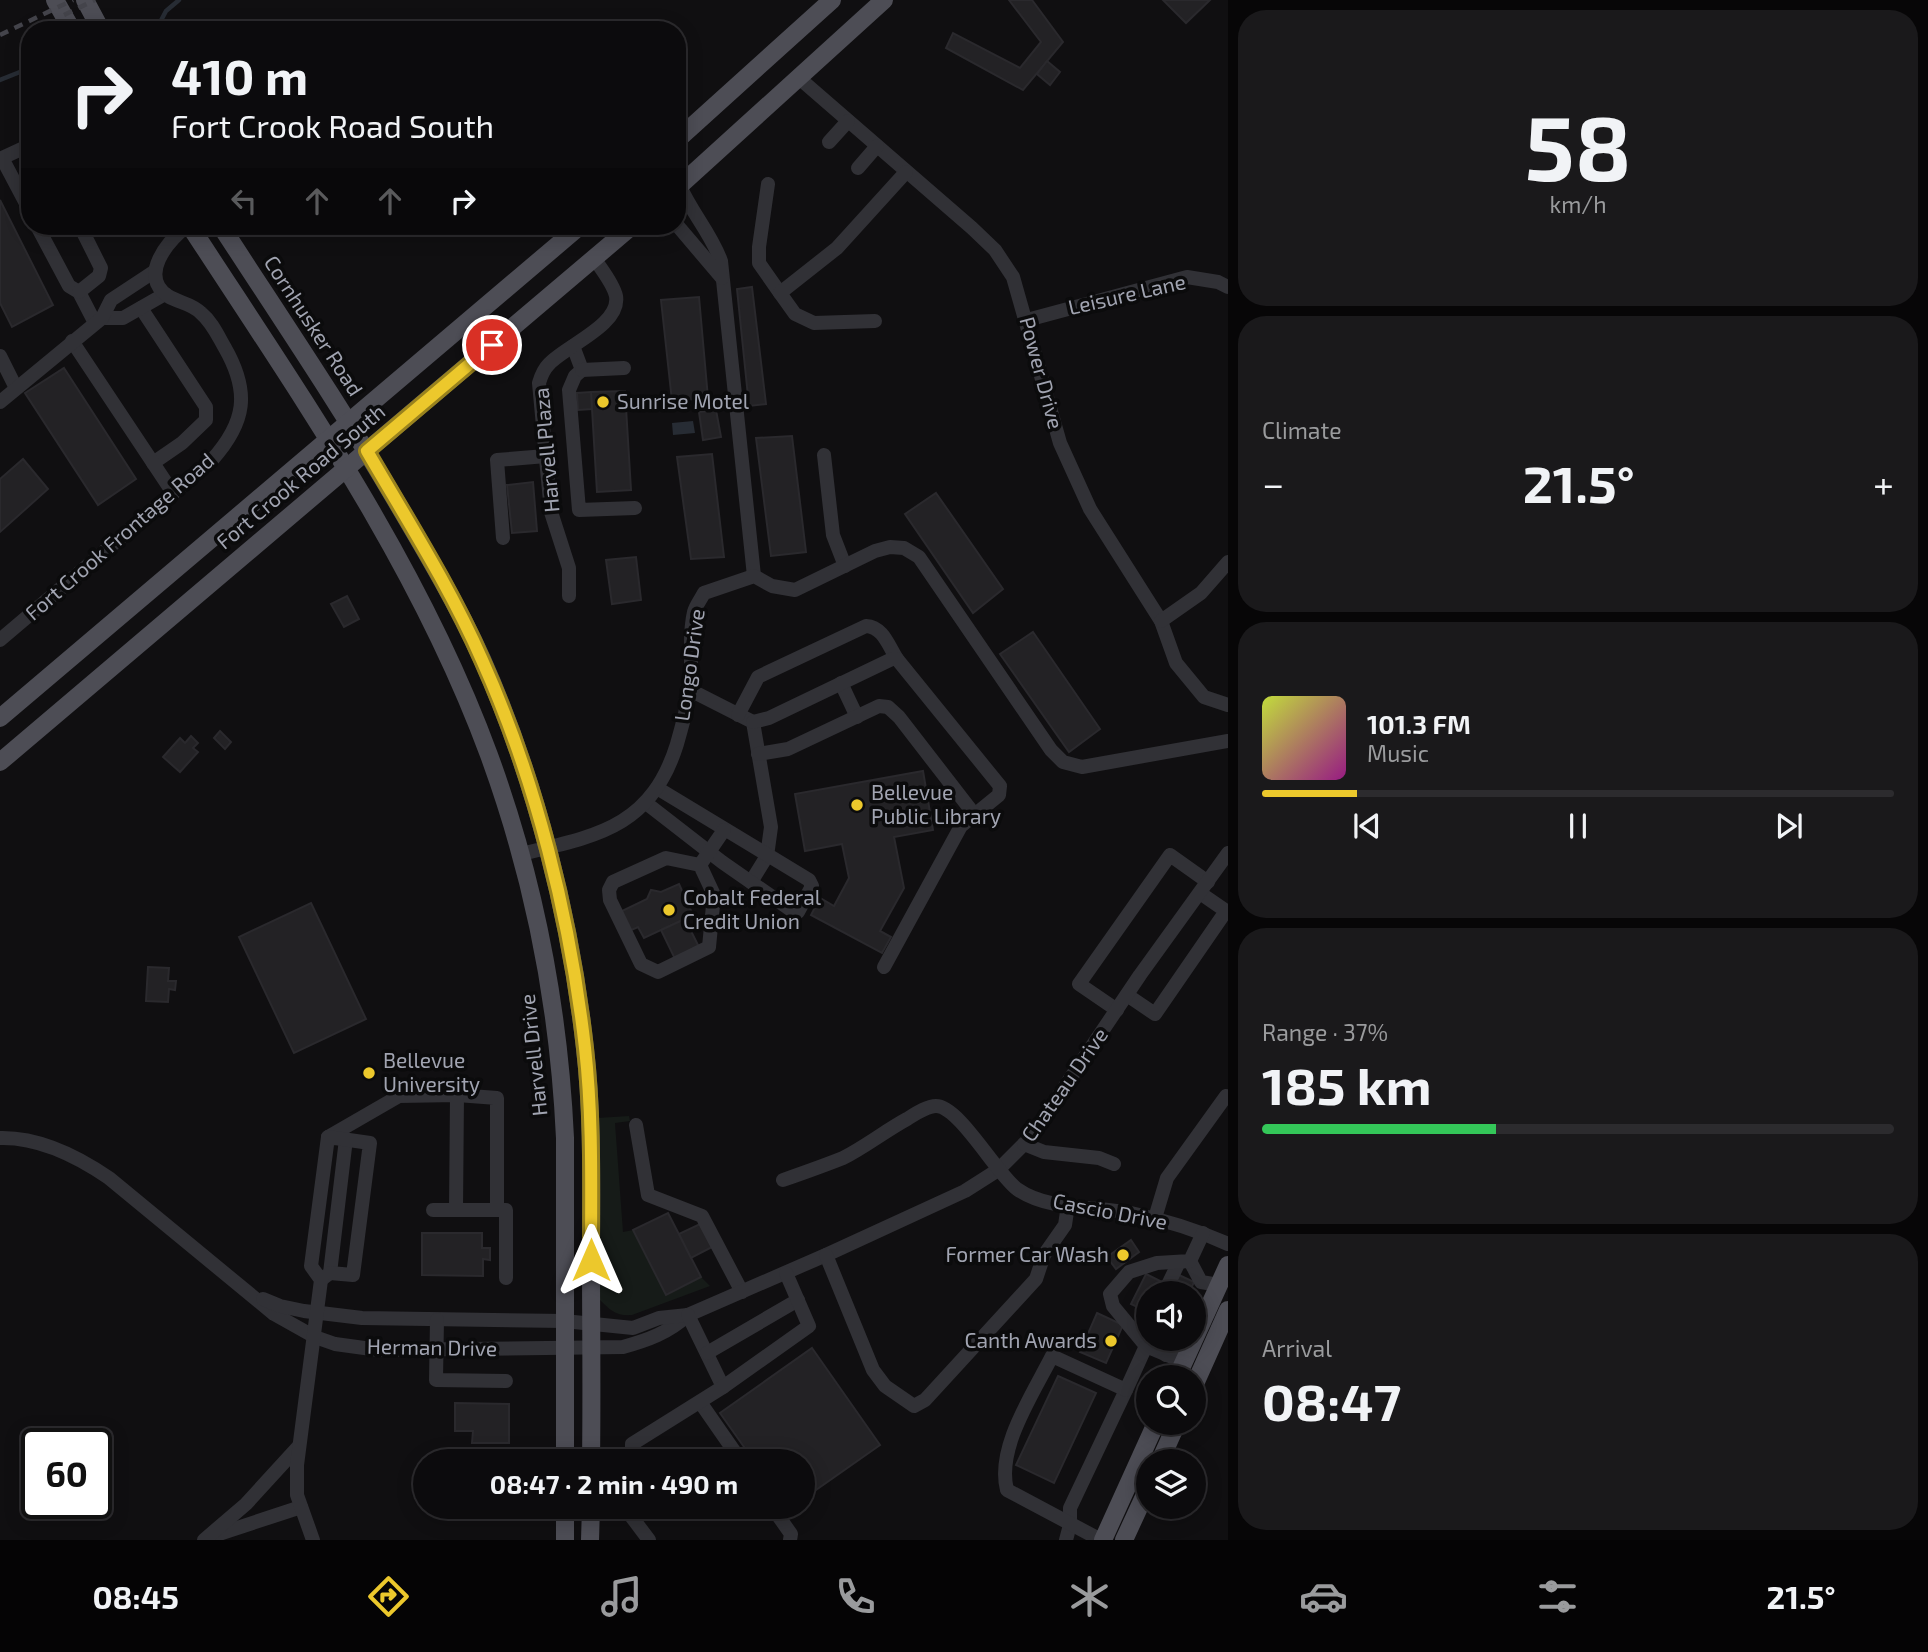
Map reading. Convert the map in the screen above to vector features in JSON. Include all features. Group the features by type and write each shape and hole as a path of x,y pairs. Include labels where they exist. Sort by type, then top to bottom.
{"main road":[{"path":"55,0 67,21"},
{"path":"85,0 96,21"},
{"path":"686,132 832,0"},
{"path":"686,179 884,0"},
{"path":"195,235 328,439"},
{"name":"Cornhusker Road","path":"227,235 367,451"},
{"name":"Fort Crook Road South","path":"0,718 569,235"},
{"name":"Fort Crook Road South","path":"0,762 621,235"},
{"name":"Harvell Drive","path":"328,439 397,557 461,686 490,756 521,854 542,945 559,1050 565,1138 565,1449"},
{"path":"367,451 434,564 482,660 508,723 548,847 570,947 585,1049 591,1157 591,1449"},
{"path":"1206,1286 1228,1265"},
{"path":"1203,1365 1228,1310"},
{"path":"1102,1540 1150,1435"},
{"path":"1124,1540 1136,1514"},
{"path":"565,1519 565,1540"},
{"path":"590,1540 591,1519"}],"street":[{"name":"Power Drive","path":"799,78 995,250 1013,277 1060,443 1090,509 1161,621 1176,663 1204,697 1228,705"},
{"path":"829,142 848,121"},
{"path":"858,168 877,146"},
{"path":"21,149 2,158 21,194"},
{"path":"780,293 836,248 906,172"},
{"path":"768,184 759,263 795,314 814,323 875,321"},
{"path":"686,201 715,243 722,261 754,576 772,586 795,590 875,551 890,547 904,548 919,557 1051,750 1063,762 1082,767 1228,741"},
{"path":"42,235 69,286 79,292 99,321"},
{"path":"79,292 99,276 101,268 84,235"},
{"path":"0,402 99,321 111,300 155,271 166,246 179,235"},
{"path":"685,235 722,278"},
{"name":"Harvell Plaza","path":"569,596 569,568 551,512 539,383 548,364 611,317 616,306 612,286 594,258"},
{"path":"99,321 123,318 166,294 158,285 155,271"},
{"name":"Leisure Lane","path":"1027,320 1187,277 1218,282 1228,287"},
{"name":"Fort Crook Frontage Road","path":"0,640 212,460 227,443 236,426 242,404 241,385 235,366 203,314 191,304 166,294"},
{"path":"141,308 206,407 206,420 182,443 153,463"},
{"path":"72,341 173,493"},
{"path":"573,346 582,370"},
{"path":"0,356 16,388"},
{"path":"624,368 582,370 575,376 569,390 579,510 635,508"},
{"path":"824,455 833,535 845,566"},
{"path":"503,538 497,460 546,456"},
{"path":"1161,621 1201,593 1228,562"},
{"name":"Longo Drive","path":"521,854 580,839 618,824 646,803 672,758 690,690 694,611 704,593 754,576"},
{"path":"738,715 758,677 866,626 874,627 1000,786 999,795 961,826 884,967"},
{"path":"690,690 753,722 769,718 897,659"},
{"path":"841,683 857,717"},
{"path":"758,754 788,749 879,706 891,709 974,814"},
{"path":"751,882 767,856 771,827 753,722"},
{"path":"646,803 751,882 794,912 799,912 812,883 657,788"},
{"path":"700,866 724,830"},
{"name":"Chateau Drive","path":"591,1323 633,1328 659,1318 688,1315 965,1191 998,1170 1024,1144 1228,853"},
{"path":"1116,1010 1079,984 1170,855 1226,911 1155,1014 1127,995"},
{"path":"666,858 700,866 714,895 709,947 657,972 641,964 610,900 609,890 613,882 666,858"},
{"path":"456,1210 457,1095"},
{"path":"328,1137 399,1096 457,1095 498,1098 496,1210"},
{"path":"1155,1218 1167,1178 1226,1096"},
{"name":"Cascio Drive","path":"783,1180 845,1157 907,1119 929,1107 937,1106 952,1113 998,1170 1018,1189 1036,1197 1068,1205 1155,1218 1228,1244"},
{"path":"636,1125 648,1195 702,1216 742,1292"},
{"path":"328,1137 370,1143 353,1275 326,1276 311,1266 328,1137"},
{"name":"Herman Drive","path":"0,1138 29,1140 89,1165 120,1187 274,1314 315,1337 335,1344 379,1350 592,1348"},
{"path":"313,1540 297,1495 297,1465 317,1313 326,1276 346,1139"},
{"path":"1024,1144 1044,1153 1099,1158 1114,1164"},
{"path":"826,1255 873,1370 885,1385 914,1406 925,1401 1036,1279 1044,1255 1065,1225 1068,1205"},
{"path":"433,1210 506,1210 506,1278"},
{"path":"1172,1281 1203,1233"},
{"path":"1185,1261 1200,1281"},
{"path":"1136,1329 1113,1307 1110,1294 1129,1272 1157,1263 1185,1261"},
{"path":"632,1449 632,1444 723,1387 809,1326 786,1273"},
{"name":"Herman Drive","path":"246,1292 280,1306 362,1318 591,1323"},
{"path":"707,1353 798,1300"},
{"path":"688,1315 723,1387"},
{"name":"Chateau Drive","path":"592,1348 623,1347 657,1337 672,1329 688,1315"},
{"path":"437,1320 436,1380 506,1381"},
{"path":"1066,1540 1070,1525 1070,1508 1126,1390 1140,1351"},
{"path":"1162,1351 1176,1365"},
{"path":"1102,1540 1007,1490 1004,1477 1007,1447 1052,1356 1126,1390"},
{"path":"700,1402 733,1449"},
{"path":"205,1539 246,1504 300,1444"},
{"path":"205,1539 302,1507"},
{"path":"633,1519 649,1540"},
{"path":"781,1519 792,1534 790,1540"}],"shaded area":[{"path":"693,421 695,433 673,435 672,423"},
{"path":"629,1116 630,1121 615,1123 623,1232 633,1230 666,1295 701,1277 710,1286 632,1315 622,1315 600,1300 597,1118"}],"building":[{"path":"1009,0 1032,0 1063,42 1023,90 946,48 953,33 1020,68 1041,42"},
{"path":"1163,0 1210,0 1186,23"},
{"path":"1047,61 1060,72 1050,85 1037,74"},
{"path":"0,200 53,305 12,327 0,303"},
{"path":"752,287 766,404 749,406 737,289"},
{"path":"699,297 708,398 672,401 661,300"},
{"path":"64,368 136,479 98,505 25,393"},
{"path":"625,391 631,490 597,492 591,392"},
{"path":"591,392 592,409 578,410 577,393"},
{"path":"716,410 721,437 703,440 699,412"},
{"path":"792,436 806,552 771,556 756,438"},
{"path":"712,454 724,557 691,559 677,457"},
{"path":"23,459 48,489 0,532 0,479"},
{"path":"533,482 537,531 512,533 507,485"},
{"path":"936,493 1003,589 973,613 905,514"},
{"path":"636,557 641,600 612,604 606,560"},
{"path":"347,596 359,619 344,627 331,604"},
{"path":"1033,632 1100,729 1069,752 1000,654"},
{"path":"220,731 231,742 225,749 214,738"},
{"path":"191,736 198,743 193,748 198,752 180,772 163,757 180,738 185,743"},
{"path":"923,771 933,830 894,837 904,888 880,931 891,937 882,953 811,915 820,898 834,906 849,878 842,844 805,851 795,794"},
{"path":"679,884 693,915 644,938 638,927 629,931 620,912 647,899 651,890 661,892"},
{"path":"311,903 366,1019 294,1053 239,937"},
{"path":"685,919 700,949 676,961 661,930"},
{"path":"148,967 169,968 168,981 176,981 175,990 169,989 168,1002 146,1001"},
{"path":"668,1213 701,1277 666,1295 633,1230"},
{"path":"700,1224 712,1247 691,1258 679,1234"},
{"path":"422,1233 482,1233 482,1248 490,1248 490,1260 483,1259 483,1276 422,1275"},
{"name":"Former Car Wash","path":"1131,1240 1139,1252 1116,1269 1107,1257"},
{"path":"1146,1274 1160,1281 1142,1281"},
{"path":"1179,1275 1192,1281 1176,1281"},
{"path":"1136,1294 1136,1306 1131,1304"},
{"path":"1097,1313 1123,1325 1106,1363 1080,1352"},
{"path":"812,1348 880,1445 815,1491 815,1449 746,1449 720,1413"},
{"path":"1058,1376 1096,1393 1054,1483 1016,1465"},
{"path":"455,1403 509,1404 509,1443 472,1443 473,1431 455,1431"}],"waterway":[{"path":"161,21 166,11 179,0"},
{"path":"0,80 21,72"}],"railway":[{"path":"29,21 73,0"},
{"path":"64,15 95,0"},
{"path":"0,35 21,25"}],"place":[{"name":"Sunrise Motel","path":"603,402"},
{"name":"Bellevue Public Library","path":"857,805"},
{"name":"Cobalt Federal Credit Union","path":"669,910"},
{"name":"Bellevue University","path":"369,1073"},
{"name":"Former Car Wash","path":"1123,1255"},
{"name":"Canth Awards","path":"1111,1341"}],"route":[{"path":"492,345 367,451 434,564 467,627 508,723 548,847 570,947 585,1049 589,1098 591,1260"}]}
